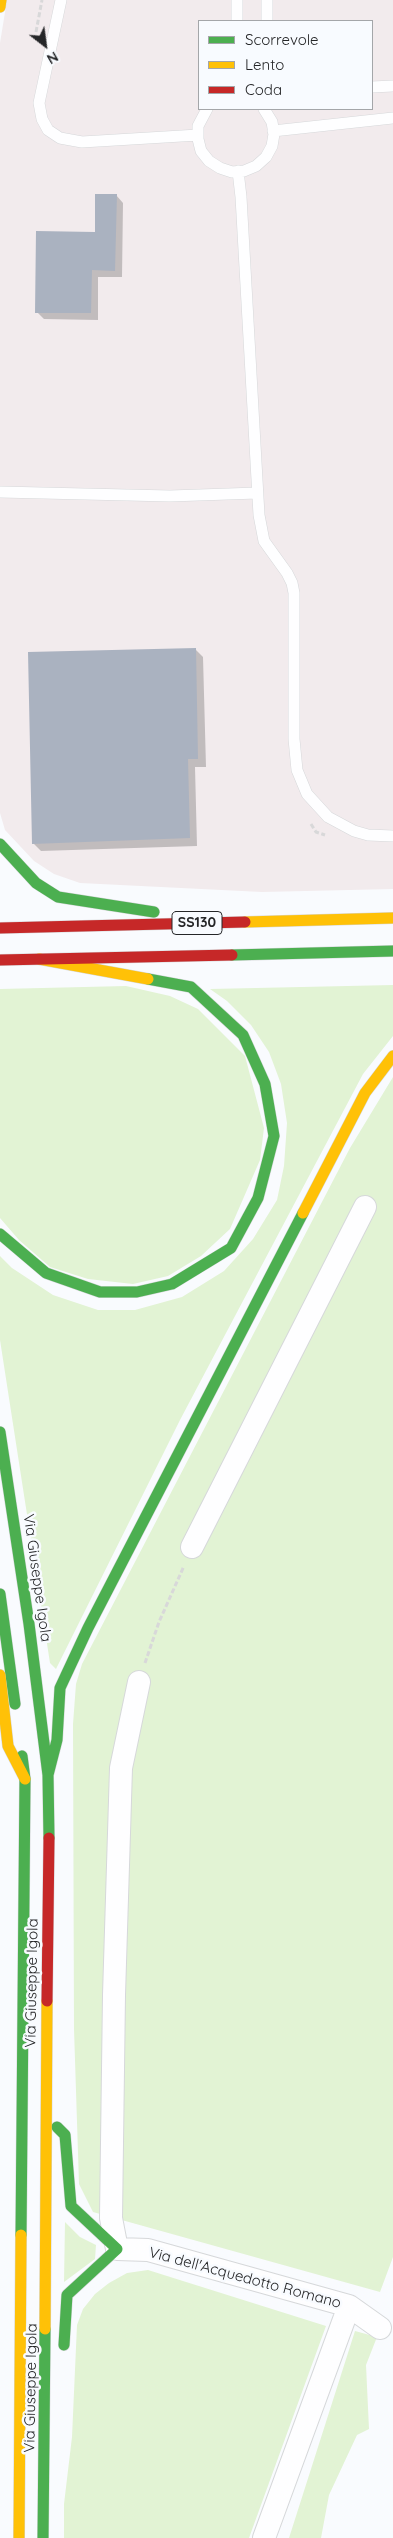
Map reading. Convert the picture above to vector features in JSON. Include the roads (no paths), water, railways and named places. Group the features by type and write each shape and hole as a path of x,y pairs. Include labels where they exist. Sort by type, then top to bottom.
{"main road":[{"path":"0,7 1,0"},
{"path":"0,844 36,883 58,897 206,923"},
{"name":"SS130","path":"0,928 393,918"},
{"name":"SS130","path":"0,960 393,951"},
{"path":"0,1234 46,1273 100,1292 137,1292 172,1284 231,1248 258,1198 274,1136 265,1084 243,1035 191,987 39,959"},
{"path":"48,1774 57,1740 60,1688 88,1628 365,1094 393,1056"},
{"name":"Via Giuseppe Igola","path":"0,1432 29,1624 48,1774 46,2063 48,2118 46,2416 43,2538"},
{"path":"0,1594 17,1720"},
{"path":"0,1675 8,1746 25,1779"},
{"name":"Via Giuseppe Igola","path":"19,2538 25,1779 20,1740"},
{"path":"48,2118 65,2135 71,2206 117,2249 67,2295 63,2359"},
{"path":"46,2416 57,2394"}],"street":[{"path":"192,1547 365,1207"},
{"path":"117,2249 111,2218 114,1995 121,1768 139,1682"},
{"name":"Via dell'Acquedotto Romano","path":"117,2249 148,2250 348,2306 387,2323"},
{"path":"264,2538 348,2306"}],"lane":[{"path":"61,0 39,102 42,119 48,130 60,138 82,142 198,135"},
{"path":"236,20 237,0"},
{"path":"267,0 267,20"},
{"path":"373,88 393,86"},
{"path":"206,110 198,126 202,151 209,161 220,168 238,171 256,166 266,157 272,146 272,122 265,110"},
{"path":"273,131 393,118"},
{"path":"238,171 260,523 264,541 287,573 294,593 294,758 300,781 317,806 341,825 368,835 393,836"},
{"path":"0,492 170,496 257,492"}]}
